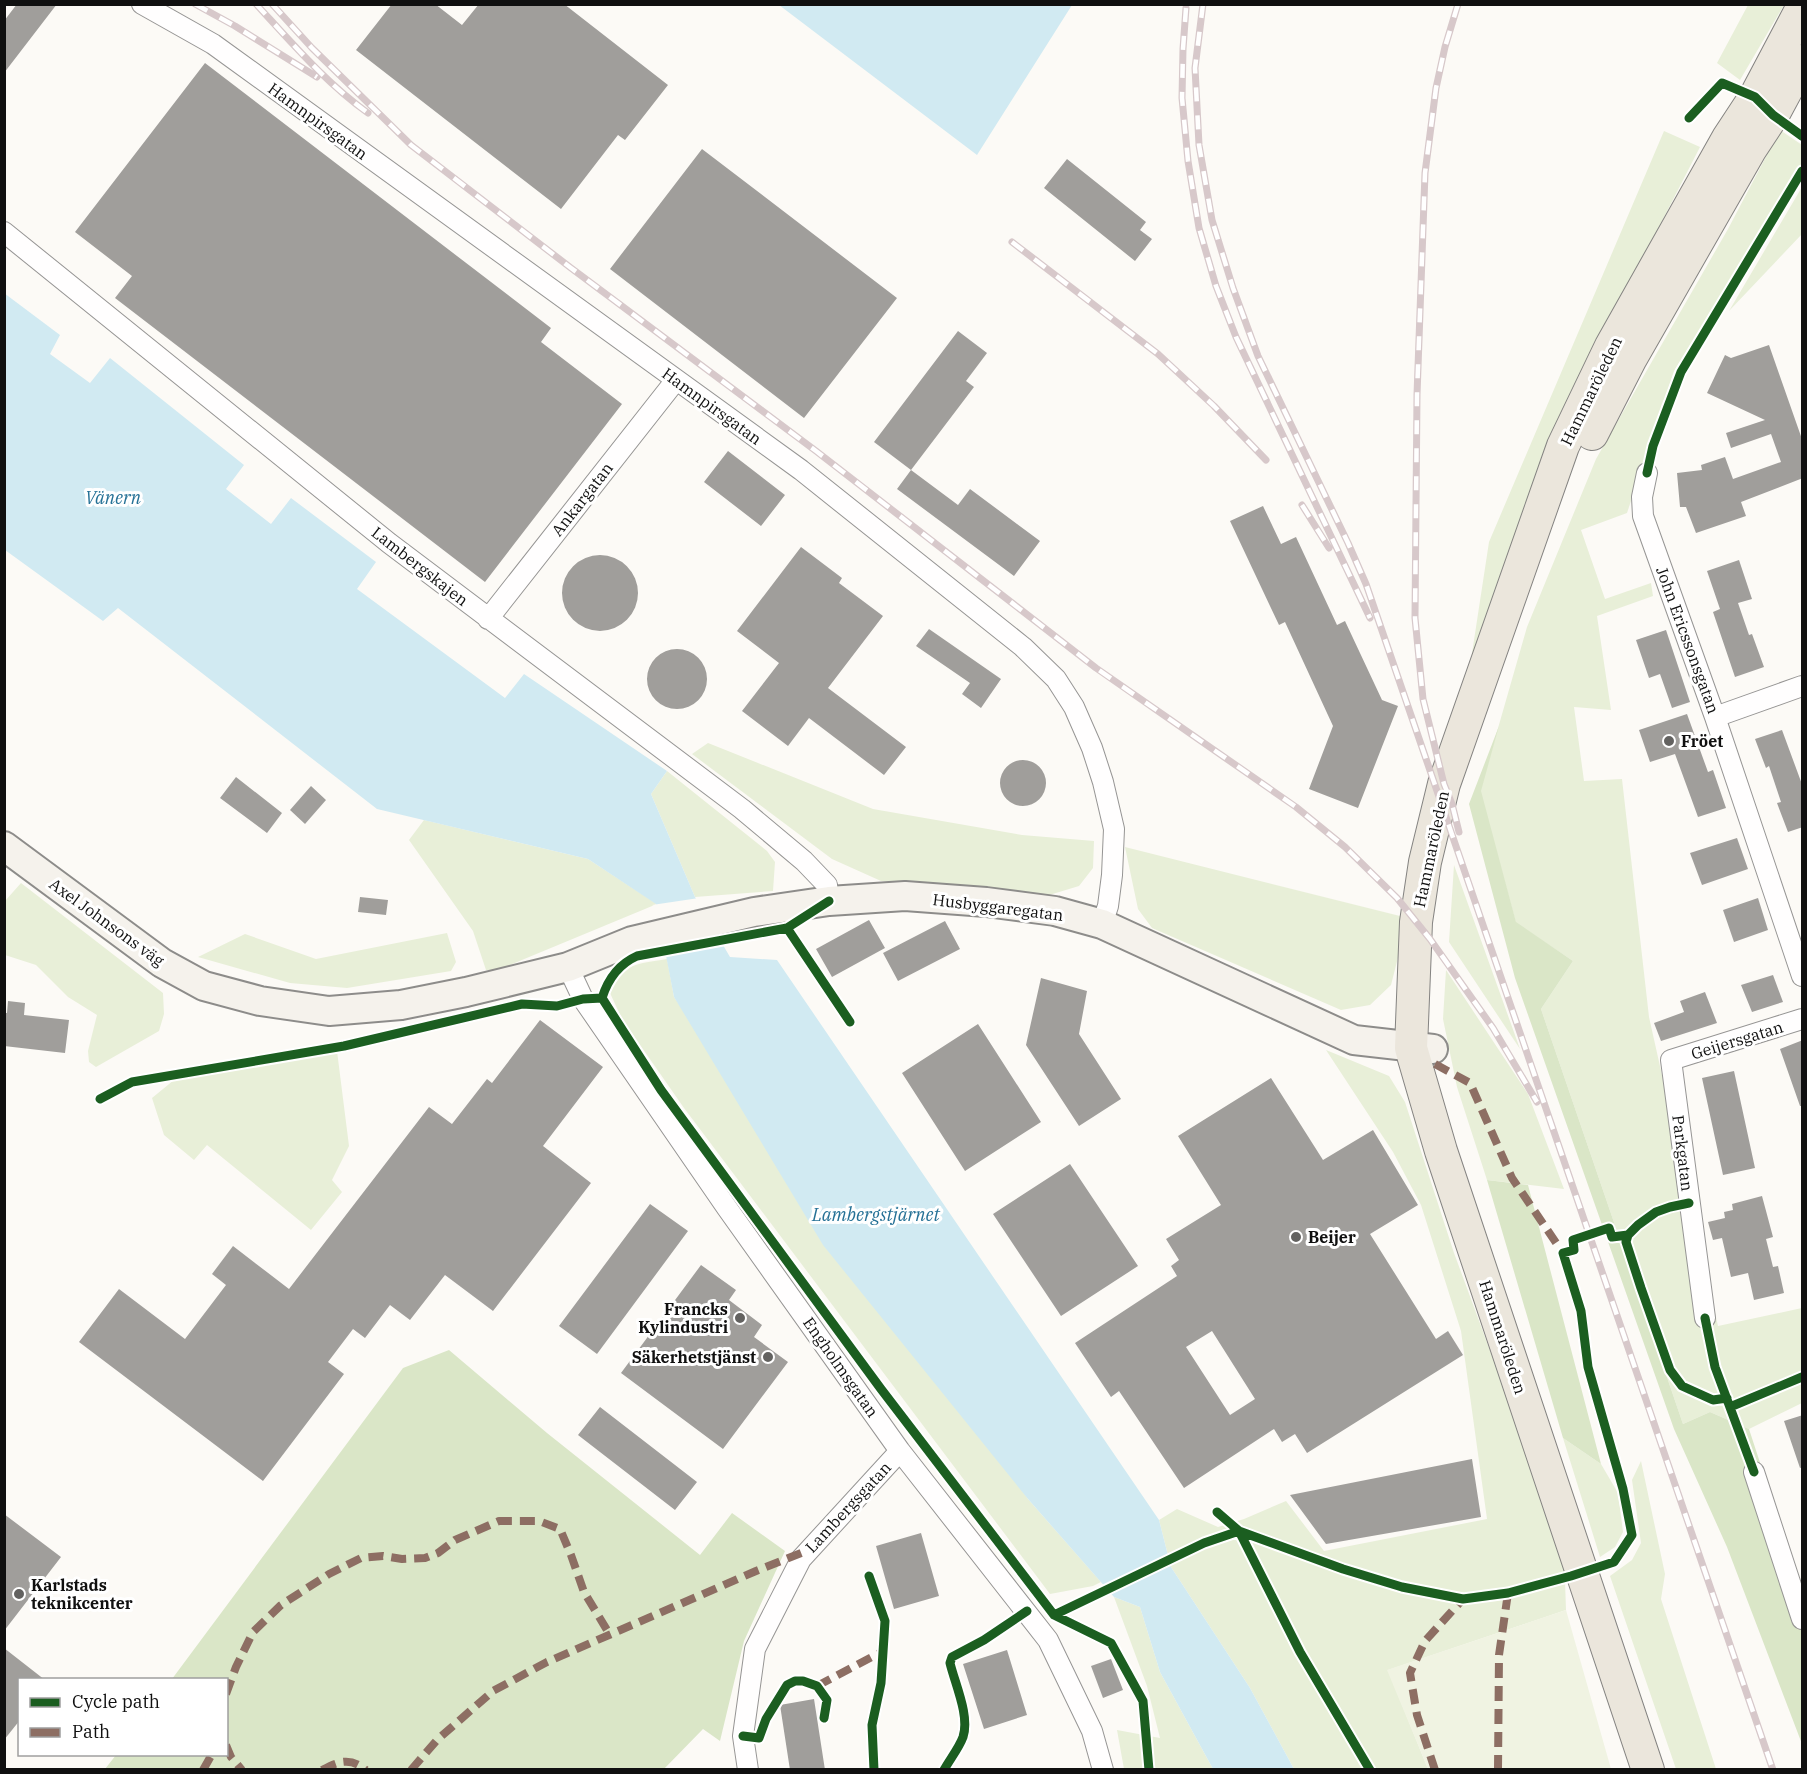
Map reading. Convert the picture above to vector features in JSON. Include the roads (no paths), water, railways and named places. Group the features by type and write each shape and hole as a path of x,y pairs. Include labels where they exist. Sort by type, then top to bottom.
{"main road":[{"name":"Hammaröleden","path":"1648,1770 1441,1150 1422,1048 1416,922 1425,862 1444,784 1563,446 1611,346 1728,138 1755,98 1803,8"},
{"name":"Hammaröleden","path":"1422,1048 1433,996 1430,939 1436,881 1452,804 1543,547 1584,451 1631,358 1803,62"},
{"name":"Hammaröleden","path":"1422,1048 1435,1064 1457,1147 1662,1770"}],"street":[{"name":"Hamnpirsgatan","path":"142,4 213,44 801,470 1023,647 1056,679 1074,707 1092,748 1103,782 1114,829 1112,875 1108,906 1102,924"},
{"name":"Lambergskajen","path":"4,232 389,543 742,809 804,861 827,885 829,901"},
{"name":"Ankargatan","path":"488,619 676,380"},
{"name":"John Ericssonsgatan","path":"1647,473 1642,497 1643,516 1715,717 1803,976"},
{"path":"1715,717 1803,686"},
{"name":"Axel Johnsons väg","path":"4,846 162,963 204,986 260,1001 329,1011 401,1005 568,967"},
{"name":"Husbyggaregatan","path":"568,967 632,941 754,912 829,901 905,896 986,902 1055,911 1102,924 1354,1040 1422,1048"},
{"name":"Engholmsgatan","path":"568,967 584,999 727,1208 900,1451 1048,1640 1092,1731 1103,1770"},
{"name":"Geijersgatan","path":"1671,1060 1803,1019"},
{"name":"Parkgatan","path":"1671,1060 1705,1318"},
{"name":"Lambergsgatan","path":"748,1770 743,1736 755,1649 801,1559 900,1451"},
{"path":"1754,1472 1803,1618"}],"water":[{"path":"779,5 1072,5 977,155"},
{"path":"4,293 60,335 50,354 90,383 110,358 244,465 226,489 271,524 291,498 376,562 357,589 505,698 524,674 667,771 651,794 695,897 730,957 777,960 1159,1520 1171,1567 1250,1688 1294,1769 1213,1769 1160,1672 1140,1607 1114,1597 1028,1499 823,1245 674,997 656,904 588,859 377,809 118,608 103,621 5,550"}],"railway":[{"path":"195,4 317,77"},
{"path":"256,4 323,75 368,113"},
{"path":"272,4 312,48 411,145 816,451 1096,668 1296,807 1345,847 1397,898 1430,939 1493,1028 1537,1102"},
{"path":"1203,4 1195,68 1199,145 1212,220 1233,288 1258,356 1366,584 1773,1770"},
{"path":"1458,4 1436,88 1425,173 1417,395 1415,618 1423,699 1444,784 1459,832"},
{"path":"1186,8 1182,98 1188,161 1199,228 1216,286 1236,337 1370,618"},
{"path":"1012,242 1158,354 1214,406 1266,460"},
{"path":"1302,505 1329,548"}],"place":[{"name":"Fröet","path":"1669,741"},
{"name":"Beijer","path":"1296,1237"},
{"name":"Francks Kylindustri","path":"740,1318"},
{"name":"Säkerhetstjänst","path":"768,1357"},
{"name":"Karlstads teknikcenter","path":"19,1594"}],"water label":[{"name":"Vänern","path":"113,497"},
{"name":"Lambergstjärnet","path":"876,1214"}]}
